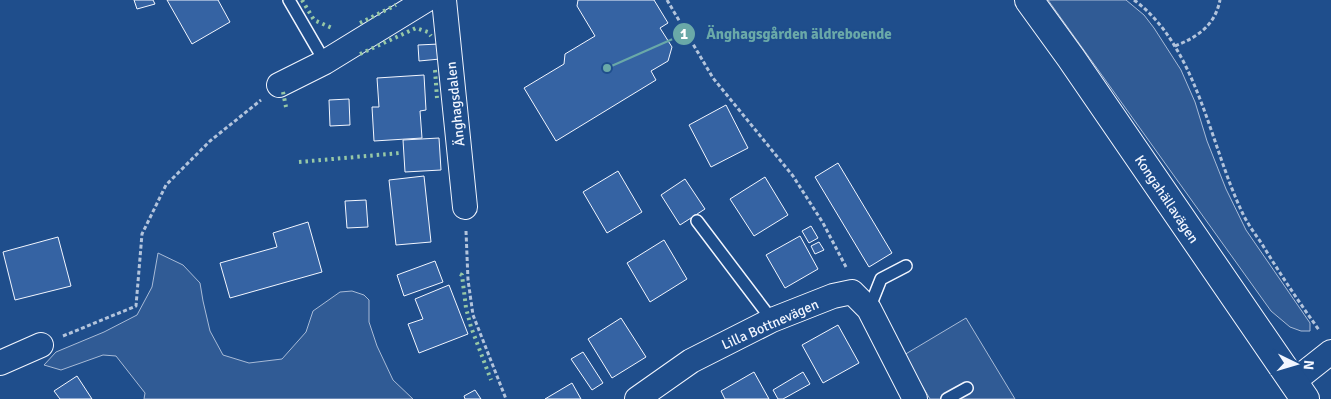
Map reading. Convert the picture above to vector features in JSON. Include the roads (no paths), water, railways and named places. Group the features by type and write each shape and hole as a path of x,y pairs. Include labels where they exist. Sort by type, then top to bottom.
{"street":[{"path":"279,85 325,62 426,0"},
{"name":"Änghagsdalen","path":"444,0 465,207"},
{"name":"Kongahällavägen","path":"1029,0 1299,391"},
{"name":"Lilla Bottnevägen","path":"637,399 691,361 772,320 833,296 852,292 868,309"},
{"path":"868,309 915,399"},
{"path":"0,363 41,345"},
{"path":"1299,391 1331,352"}],"lane":[{"path":"289,0 325,62"},
{"path":"697,221 772,320"},
{"path":"868,309 881,279 906,266"},
{"path":"947,399 967,388"}],"place":[{"name":"Änghagsgården äldreboende","path":"607,68"}]}
